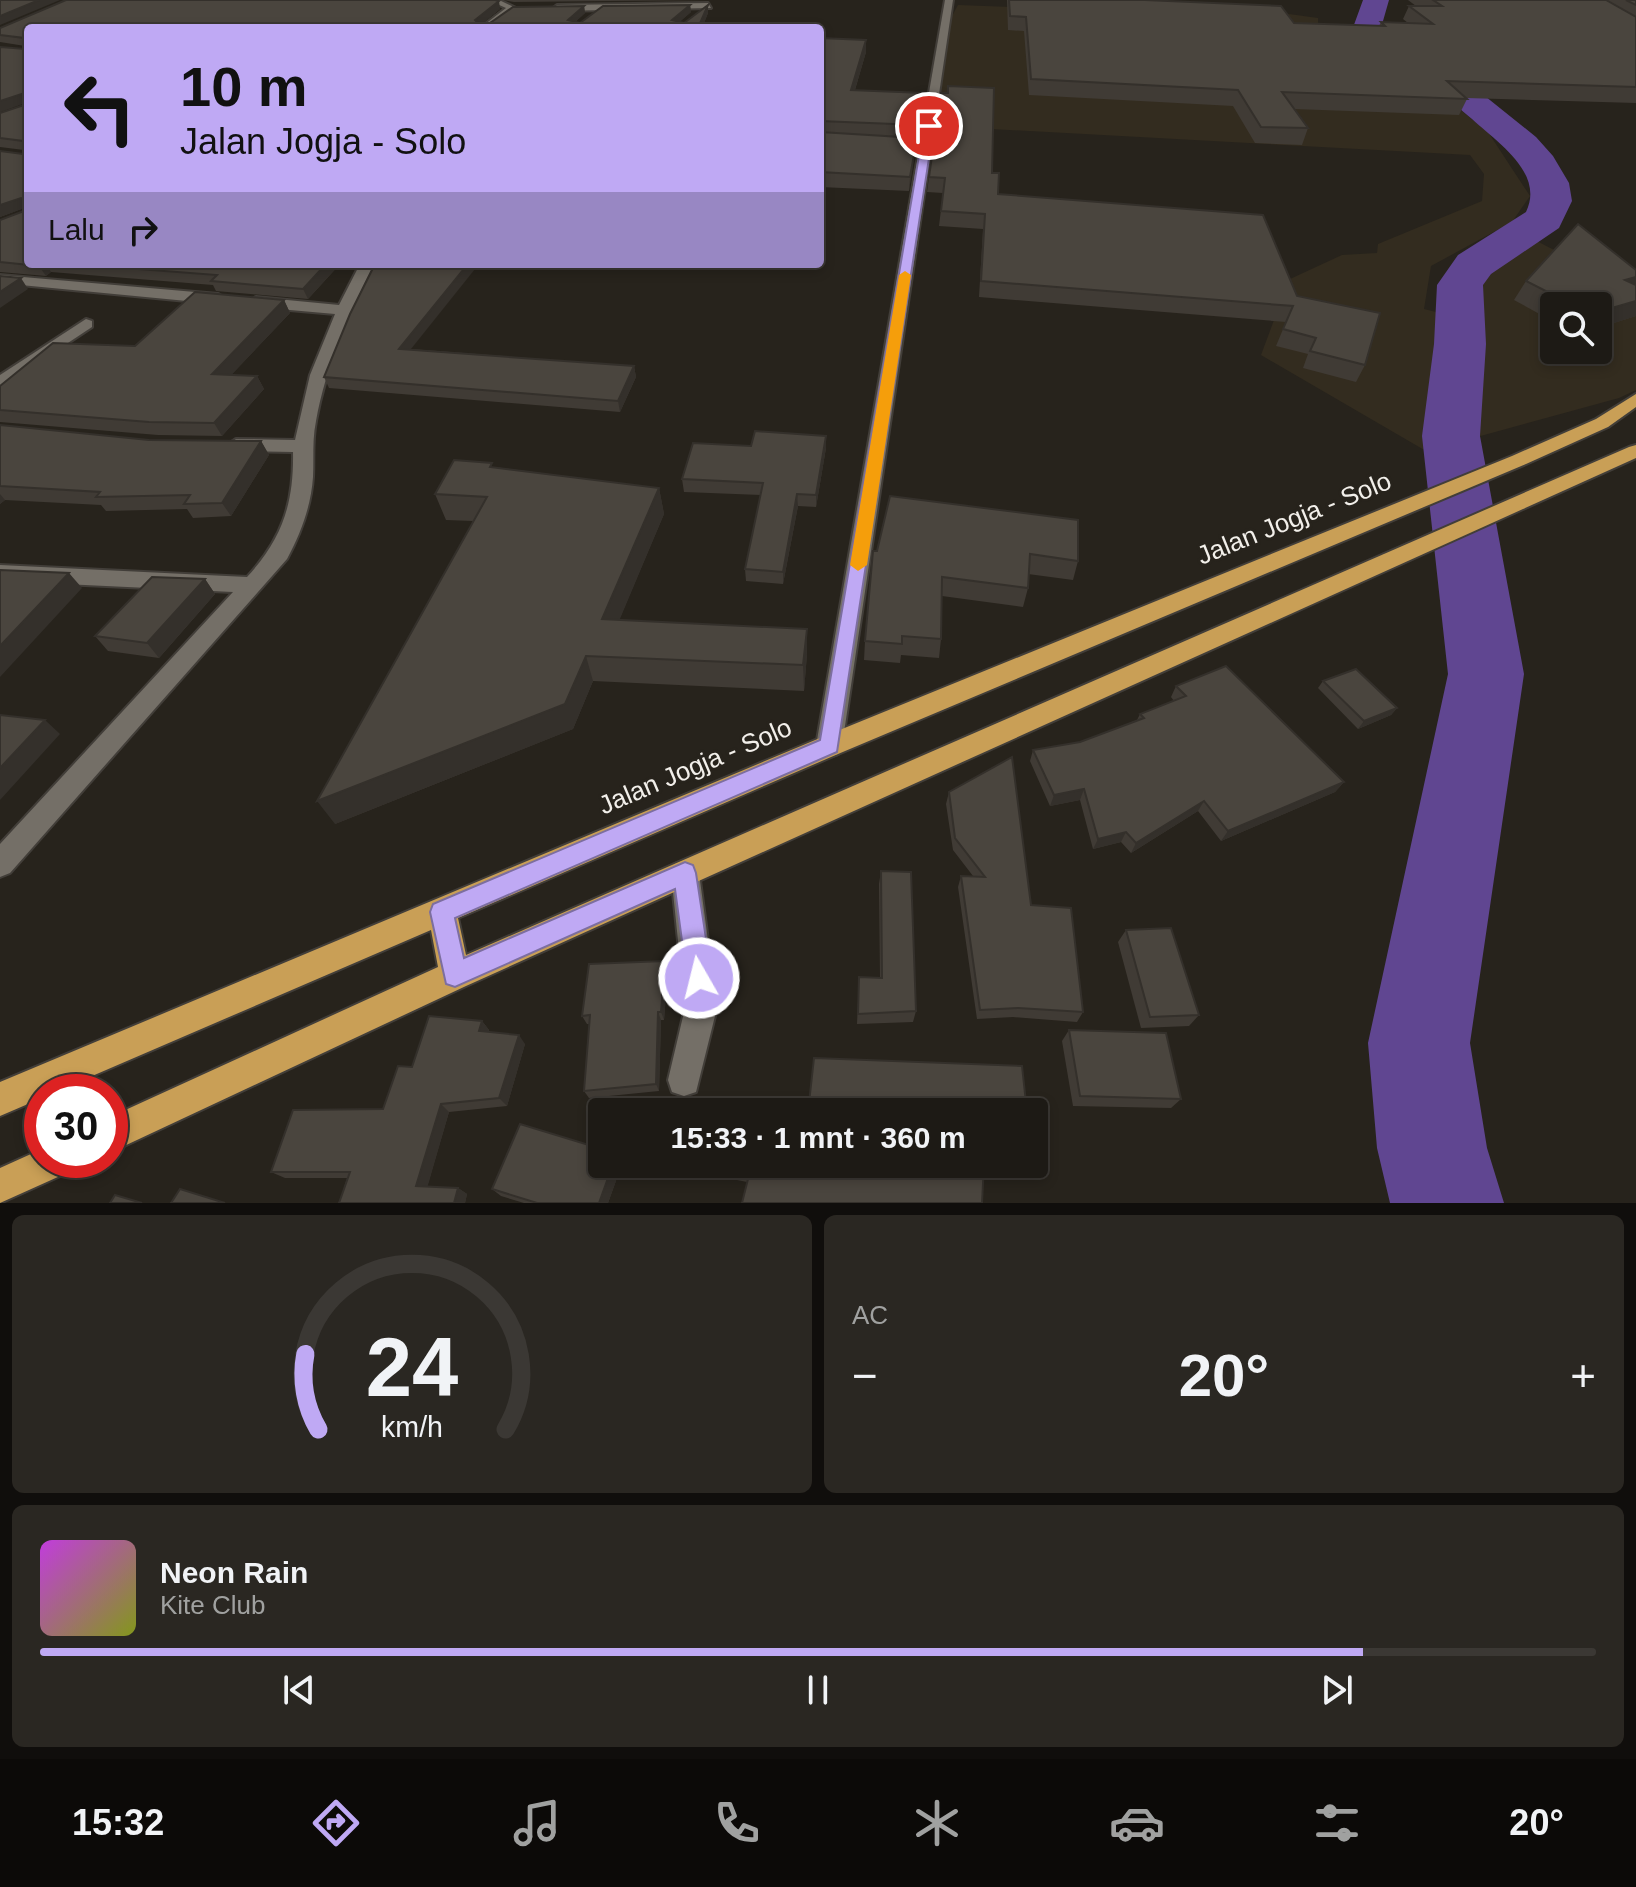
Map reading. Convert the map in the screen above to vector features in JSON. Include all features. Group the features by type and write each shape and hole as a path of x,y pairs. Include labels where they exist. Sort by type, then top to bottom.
{"highway":[{"name":"Jalan Jogja - Solo","path":"0,1099 829,746 1519,460 1602,423 1636,399"},
{"path":"128,1127 455,975 1636,451"},
{"path":"442,912 455,975"},
{"path":"0,1186 24,1175"}],"street":[{"path":"492,0 512,8 527,8"},
{"path":"829,746 918,146 949,0"},
{"path":"542,8 711,3"},
{"path":"700,15 711,3"},
{"path":"585,21 601,7"},
{"path":"490,24 512,8"},
{"path":"0,864 276,559 290,535 303,475 303,446 320,372 342,310 365,268"},
{"path":"0,279 342,310"},
{"path":"0,383 86,324"},
{"path":"216,445 303,446"},
{"path":"0,573 251,585"},
{"path":"684,1080 701,1008 685,873"}],"shaded area":[{"path":"958,5 1273,17 1289,14 1318,18 1318,27 1453,104 1488,132 1530,196 1512,222 1431,266 1424,309 1464,319 1470,281 1511,246 1533,239 1636,293 1636,390 1619,398 1426,451 1261,355 1274,320 1262,292 1342,255 1377,253 1378,244 1482,201 1484,174 1470,155 936,126 946,27"}],"building":[{"path":"0,0 39,0 0,16"},
{"path":"66,0 499,1 475,20 478,23 490,23 513,7 584,6 568,20 580,23 603,6 690,5 672,20 684,23 708,5 700,24 24,24 24,38 0,35 0,28"},
{"path":"1009,0 1145,0 1281,6 1294,23 1385,26 1381,22 1433,24 1409,6 1442,6 1433,0 1606,0 1636,17 1636,87 1447,81 1467,99 1282,92 1308,128 1261,127 1238,90 1031,79 1026,17 1010,16"},
{"path":"824,38 866,40 851,90 924,93 919,125 824,121"},
{"path":"0,47 24,49 24,93 0,101"},
{"path":"948,86 994,88 992,173 999,173 998,194 1263,215 1297,296 1380,313 1365,365 1310,351 1316,338 1283,329 1293,306 981,281 985,214 941,211 945,178 929,177 941,93 948,93"},
{"path":"24,105 24,154 23,141 0,138 0,113"},
{"path":"824,132 917,138 910,177 824,172"},
{"path":"0,151 24,154 24,200 0,205"},
{"path":"24,211 24,264 0,262 0,220"},
{"path":"1578,224 1636,270 1636,277 1625,280 1636,285 1636,301 1612,308 1612,292 1548,292 1526,281"},
{"path":"125,268 322,268 303,289 211,281 217,275"},
{"path":"373,268 465,268 399,349 634,366 618,401 324,377"},
{"path":"0,276 21,278 0,292"},
{"path":"195,292 284,300 212,374 257,376 214,423 149,422 0,410 0,386 53,343 135,346"},
{"path":"0,425 149,440 261,441 222,503 184,504 190,495 96,497 100,492 0,486"},
{"path":"755,431 826,436 816,495 797,494 783,572 745,569 763,483 682,479 693,443 751,446"},
{"path":"454,460 659,488 602,619 807,629 803,665 586,656 565,704 317,801 487,497 435,494"},
{"path":"890,496 1078,520 1078,561 1030,554 1028,588 942,577 941,639 902,636 902,644 865,641 873,551 877,551"},
{"path":"0,570 69,573 0,646"},
{"path":"152,577 205,579 147,643 95,636"},
{"path":"1226,666 1344,782 1228,831 1204,801 1136,843 1126,832 1098,839 1084,789 1054,795 1033,750 1080,742 1144,718 1140,714 1186,696 1176,686"},
{"path":"1356,669 1397,708 1364,721 1323,681"},
{"path":"0,715 45,720 0,768"},
{"path":"1012,757 1031,905 1071,908 1083,1012 1018,1008 980,1010 961,876 985,877 955,838 949,792"},
{"path":"881,871 911,872 916,1011 858,1014 859,977 882,978"},
{"path":"1171,928 1199,1015 1150,1017 1126,930"},
{"path":"665,961 661,1012 658,1012 656,1084 584,1091 590,1015 582,1016 589,964"},
{"path":"429,1016 482,1021 479,1031 519,1035 499,1098 441,1104 416,1186 458,1188 454,1203 339,1203 350,1172 271,1172 293,1110 383,1109 398,1066 412,1067"},
{"path":"1069,1030 1166,1033 1181,1099 1080,1096"},
{"path":"814,1058 1022,1066 1025,1098 810,1098"},
{"path":"520,1124 588,1145 588,1178 608,1178 599,1203 537,1203 492,1189"},
{"path":"748,1178 983,1178 982,1203 742,1203"},
{"path":"180,1189 225,1203 171,1203"},
{"path":"115,1195 142,1203 110,1203"}],"waterway":[{"path":"1376,0 1362,44 1365,48 1444,79 1523,145 1540,164 1549,183 1552,201 1544,219 1474,265 1460,285 1460,344 1451,436 1486,674 1419,1043 1432,1148 1447,1203"}],"slow traffic":[{"path":"858,565 905,275"}],"route":[{"path":"699,978 685,873 455,975 442,912 829,746 929,126"}]}
